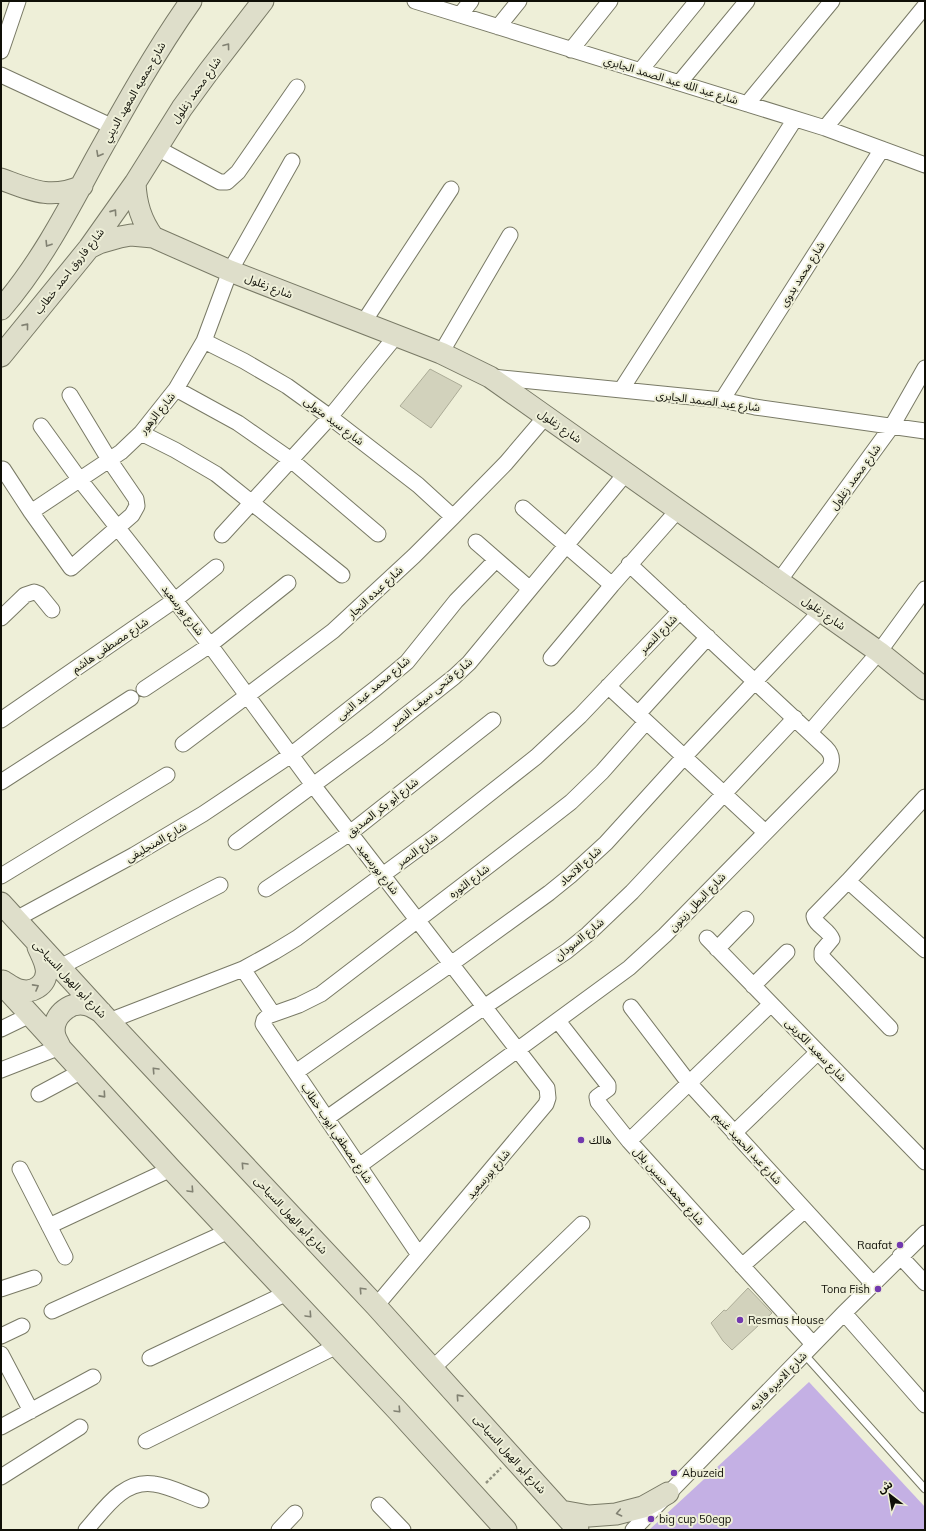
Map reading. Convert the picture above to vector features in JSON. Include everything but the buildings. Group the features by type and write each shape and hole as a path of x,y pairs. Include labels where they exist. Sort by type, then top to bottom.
{"main road":[{"name":"شارع جمعيه المعهد الديني","path":"82,186 134,90 190,1"},
{"name":"شارع محمد زغلول","path":"135,183 209,71 263,1"},
{"path":"1,179 39,192 56,193 82,186"},
{"path":"135,183 136,200 141,217 154,237"},
{"name":"شارع فاروق احمد خطاب","path":"1,356 89,248 135,183"},
{"path":"1,309 34,266 82,186"},
{"path":"39,192 52,208 59,226"},
{"name":"شارع زغلول","path":"89,248 104,241 131,235 154,237 230,270 441,353 490,377 879,652 925,689"},
{"name":"شارع أبو الهول السياحى","path":"1,903 105,1017 376,1306 578,1530"},
{"path":"1,980 18,990 35,990 41,985 46,978 46,969 35,940"},
{"path":"1,983 171,1169 337,1346 506,1530"},
{"path":"60,1047 55,1036 57,1018 70,1006 79,1004 88,1005 105,1017"},
{"path":"561,1511 589,1516 616,1514 643,1507 668,1494"}],"street":[{"path":"1,52 18,1"},
{"name":"شارع عبد الله عبد الصمد الجابري","path":"415,1 825,128 925,164"},
{"path":"460,15 471,1"},
{"path":"498,26 519,1"},
{"path":"571,50 610,1"},
{"path":"640,71 698,1"},
{"path":"680,82 748,1"},
{"path":"747,104 832,1"},
{"path":"825,128 925,6"},
{"path":"1,75 113,127"},
{"path":"157,148 220,182 226,182 238,172 298,87"},
{"path":"621,390 795,119"},
{"name":"شارع محمد بدوى","path":"722,400 882,149"},
{"name":"شارع الزهور","path":"31,512 110,461 121,452 141,433 176,389 204,341 230,270 292,160"},
{"path":"363,322 451,189"},
{"path":"441,353 510,236"},
{"path":"222,535 330,417 396,336"},
{"name":"شارع سيد متولى","path":"204,341 244,361 287,386 418,485 453,516"},
{"name":"شارع محمد زغلول","path":"779,581 892,426 925,368"},
{"name":"شارع عبد الصمد الجابرى","path":"490,377 722,400 925,431"},
{"path":"176,389 238,423 291,460 378,534"},
{"path":"3,469 31,512 71,568 132,515 137,506 136,499 110,461 70,395"},
{"name":"شارع عبده النجار","path":"183,744 333,631 414,556 506,463 546,416"},
{"name":"شارع بورسعيد","path":"41,426 80,480 210,645 313,785 546,1088 548,1098 546,1104 376,1306"},
{"path":"141,433 175,450 216,474 342,575"},
{"name":"شارع فتحى سيف النصر","path":"236,842 454,677 480,651 530,589 568,546 626,473"},
{"path":"524,508 612,584"},
{"path":"551,658 612,584 678,510"},
{"path":"476,542 530,589"},
{"name":"شارع محمد عبد النبى","path":"291,755 407,662 456,602 496,560"},
{"name":"شارع البطل زيتون","path":"359,1166 621,975 646,953 830,767 832,760 831,753 630,564"},
{"name":"شارع مصطفى هاشم","path":"1,720 175,600 216,567"},
{"path":"144,689 210,645 288,583"},
{"path":"810,732 879,652 925,589"},
{"path":"1,618 24,595 29,593 39,594 52,610"},
{"name":"شارع النصر","path":"105,1017 243,969 297,938 437,835 536,757 580,716 680,611"},
{"name":"شارع الاتحاد","path":"296,1072 450,964 549,893 570,876 606,842 821,611"},
{"name":"شارع الثوره","path":"273,1014 299,1005 321,994 571,802 602,772 642,718 708,637"},
{"path":"608,686 766,832"},
{"path":"1,782 131,698"},
{"name":"شارع السودان","path":"327,1118 588,934 632,892 795,718"},
{"name":"شارع أبو بكر الصديق","path":"266,889 350,833 493,720"},
{"name":"شارع المنجليفى","path":"16,919 134,855 197,818 291,755"},
{"path":"1,876 167,775"},
{"path":"890,1028 822,957 822,951 831,940 831,937 815,920 814,916 925,797"},
{"path":"848,881 925,950"},
{"path":"60,967 220,886"},
{"name":"شارع سعيد الكريتى","path":"746,918 729,928 712,943 925,1162"},
{"path":"753,986 787,952"},
{"path":"243,969 273,1014"},
{"path":"629,1141 771,1004"},
{"name":"شارع عبد الحميد غنيم","path":"631,1007 688,1083 873,1284"},
{"name":"شارع مصطفي ايوب خطاب","path":"273,1014 264,1020 263,1024 420,1255"},
{"path":"1,1029 30,1015"},
{"name":"شارع محمد حسين بلال","path":"558,1021 608,1085 608,1089 598,1096 597,1100 629,1141 742,1266 809,1349"},
{"path":"1,1070 60,1047"},
{"path":"734,1133 818,1052"},
{"path":"39,1094 82,1071"},
{"path":"20,1169 65,1257"},
{"path":"49,1226 171,1169"},
{"path":"742,1266 805,1210"},
{"path":"433,1368 582,1224"},
{"path":"52,1311 229,1231"},
{"name":"شارع الاميره فاديه","path":"632,1530 900,1256 925,1233"},
{"path":"900,1256 925,1283"},
{"path":"1,1289 34,1278"},
{"path":"150,1358 287,1293"},
{"path":"844,1313 925,1406"},
{"path":"1,1336 22,1326"},
{"path":"146,1441 337,1346"},
{"path":"1,1354 31,1411"},
{"path":"1,1427 93,1377"},
{"path":"1,1477 80,1427"},
{"path":"93,1528 117,1495 123,1490 138,1484 154,1484 201,1500"},
{"path":"379,1505 403,1530"},
{"path":"278,1530 295,1513"}],"lane":[{"path":"809,1349 925,1489"}],"path":[{"path":"473,1494 513,1457"}],"shaded area":[{"path":"809,1382 925,1507 925,1530 649,1530"}],"place":[{"name":"هالك","path":"581,1140"},
{"name":"Raafat","path":"900,1245"},
{"name":"Tona Fish","path":"878,1289"},
{"name":"Resmas House","path":"740,1320"},
{"name":"Abuzeid","path":"674,1473"},
{"name":"big cup 50egp","path":"651,1519"}]}
